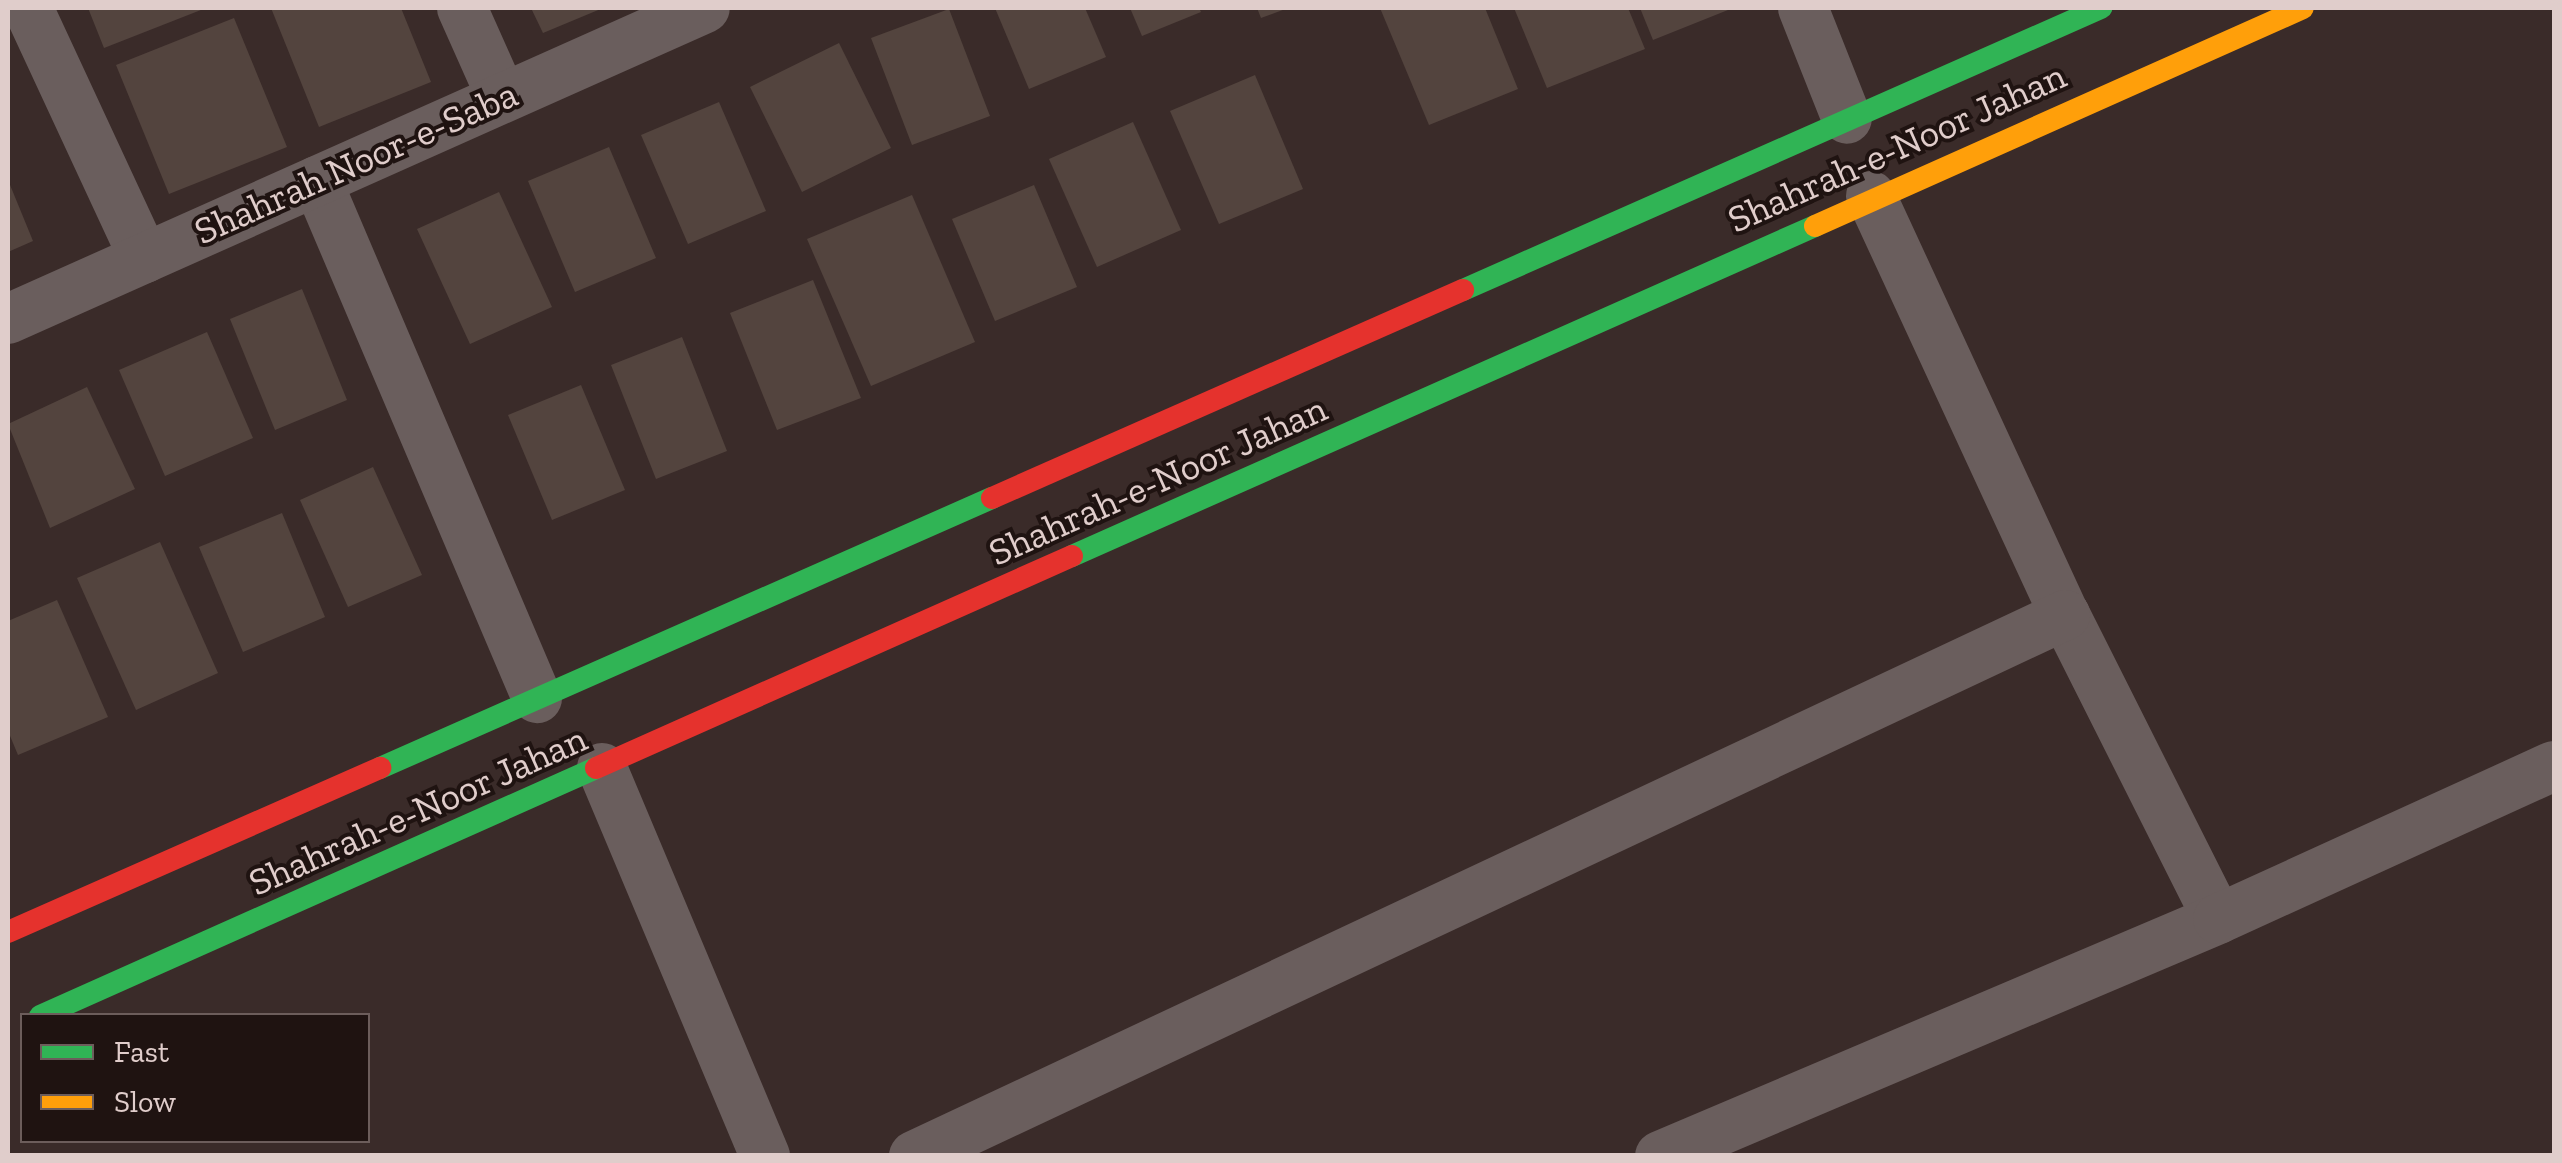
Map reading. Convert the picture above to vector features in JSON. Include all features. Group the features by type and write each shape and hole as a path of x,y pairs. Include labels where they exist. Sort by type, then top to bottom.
{"main road":[{"name":"Shahrah-e-Noor Jahan","path":"8,932 2100,8"},
{"name":"Shahrah-e-Noor Jahan","path":"47,1013 602,768 1872,196 2303,8"},
{"path":"1252,382 1287,461"}],"street":[{"path":"28,8 144,258"},
{"path":"462,8 502,98"},
{"name":"Shahrah Noor-e-Saba","path":"8,319 705,8"},
{"path":"1804,8 1847,118"},
{"path":"317,181 537,698"},
{"path":"1872,196 2065,615 2218,918"},
{"path":"914,1156 2065,615"},
{"path":"1660,1156 2218,918 2554,766"},
{"path":"602,768 765,1156"}],"building":[{"path":"88,8 206,8 104,48"},
{"path":"271,8 401,8 431,82 319,127"},
{"path":"531,8 603,8 543,33"},
{"path":"995,8 1085,8 1106,57 1029,89"},
{"path":"1130,8 1199,8 1201,12 1142,36"},
{"path":"1257,8 1288,8 1261,18"},
{"path":"1380,8 1485,8 1518,89 1429,125"},
{"path":"1514,8 1628,8 1645,49 1547,88"},
{"path":"1640,8 1733,8 1653,40"},
{"path":"949,9 990,116 912,145 871,38"},
{"path":"234,18 287,147 169,194 116,65"},
{"path":"839,43 891,148 802,192 750,87"},
{"path":"1255,75 1303,189 1219,224 1170,111"},
{"path":"719,102 766,211 688,244 641,135"},
{"path":"1133,122 1181,230 1097,267 1049,159"},
{"path":"609,147 656,258 575,292 528,181"},
{"path":"8,180 33,241 8,252"},
{"path":"1034,185 1077,287 995,321 952,219"},
{"path":"499,192 552,307 470,344 417,229"},
{"path":"912,195 975,342 871,386 807,239"},
{"path":"813,280 861,398 777,430 730,313"},
{"path":"302,289 347,400 275,430 230,319"},
{"path":"207,332 253,438 165,476 119,370"},
{"path":"682,337 727,451 656,479 611,365"},
{"path":"581,385 625,490 552,520 508,415"},
{"path":"87,387 135,489 50,528 8,424"},
{"path":"373,467 422,575 348,607 300,500"},
{"path":"282,513 325,617 243,652 199,547"},
{"path":"160,542 218,673 136,710 77,578"},
{"path":"57,600 108,717 18,755 8,731 8,621"}],"traffic: fast":[{"path":"1463,290 2101,8"},
{"path":"1072,556 1815,226"},
{"path":"380,768 992,498"},
{"path":"47,1013 596,768"}],"traffic: slow":[{"path":"1815,226 2303,8"}],"traffic: jam":[{"path":"992,498 1463,290"},
{"path":"596,768 1072,556"},
{"path":"8,932 380,768"}]}
